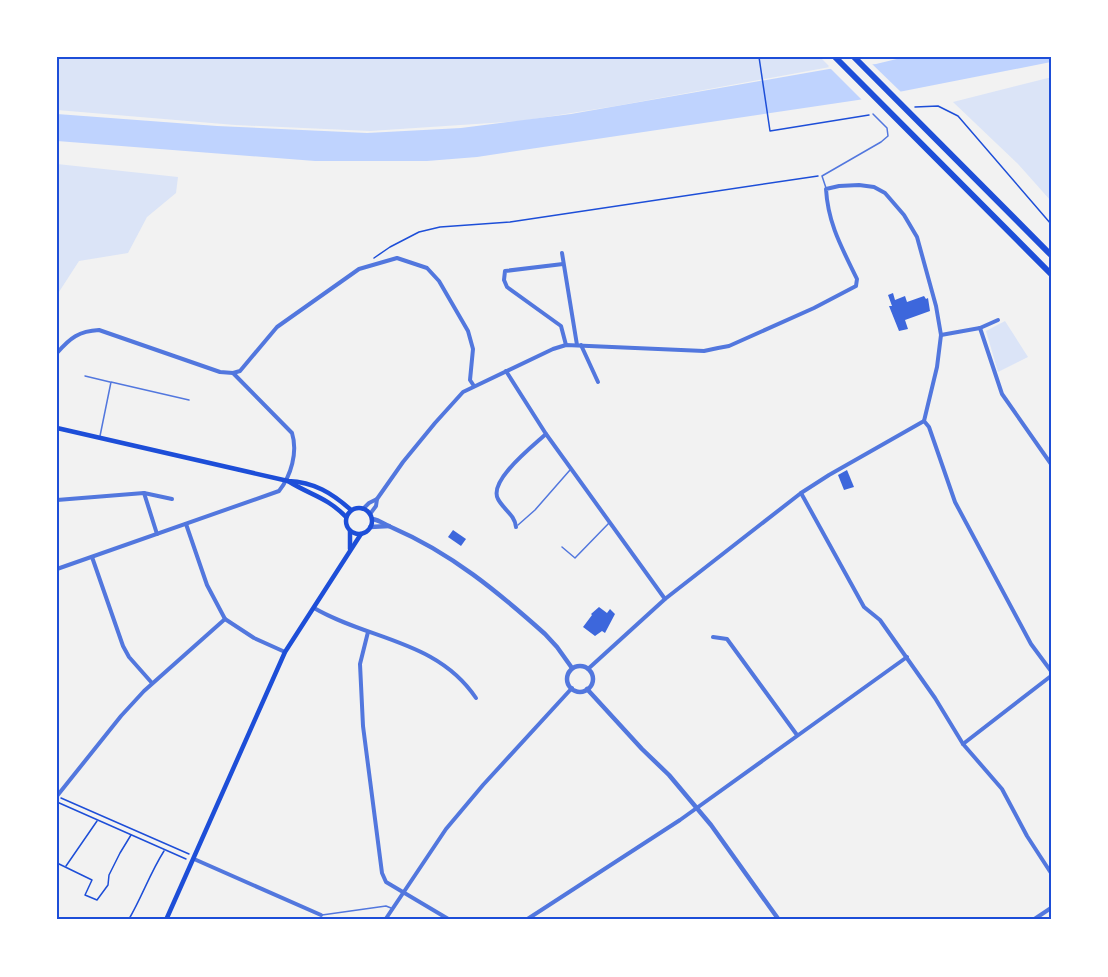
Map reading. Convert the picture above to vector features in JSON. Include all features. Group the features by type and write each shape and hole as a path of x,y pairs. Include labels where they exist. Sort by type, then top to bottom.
{"highway":[{"path":"835,57 1051,274"},
{"path":"854,57 1051,255"}],"main road":[{"path":"57,428 288,481 302,482 322,489 351,510"},
{"path":"288,481 300,489 327,500 346,518"},
{"path":"166,920 285,652 350,550 370,526 371,516 363,509 351,510 346,518 346,525 350,531 350,550"},
{"path":"350,531 361,534"}],"street":[{"path":"572,668 545,634 475,576 432,547 371,516 377,499 453,402 474,386 553,349 566,345 579,345 704,351 729,346 814,309 856,286 857,279 827,209 826,189 859,185 885,193 904,215 917,237 936,306 941,335 937,367 924,421 801,493 665,599 588,669"},
{"path":"562,253 579,345 598,382"},
{"path":"57,352 71,337 80,332 99,330 220,372 233,373 240,371 277,327 341,281 359,269 397,258 427,268 439,281 468,332 473,350 470,380 474,386"},
{"path":"563,264 505,271 504,280 507,287 561,326 566,345"},
{"path":"941,335 980,328 998,320"},
{"path":"980,328 1002,394 1051,464"},
{"path":"506,371 546,434 665,599"},
{"path":"57,569 279,491 288,481 295,442 292,433 233,373"},
{"path":"924,421 929,427 955,502 1031,644 1051,671"},
{"path":"516,526 515,521 497,498 496,491 513,464 546,434"},
{"path":"144,493 157,534"},
{"path":"57,500 144,493 172,499"},
{"path":"801,493 864,607 880,620 936,698 963,744 1002,789 1027,836 1051,873"},
{"path":"363,509 369,502 377,499"},
{"path":"186,524 207,585 225,619 254,638 285,652"},
{"path":"370,526 389,526"},
{"path":"92,557 123,646 129,657 152,683"},
{"path":"313,607 332,618 368,632 411,645 441,662 467,684 476,698"},
{"path":"57,796 121,716 152,683 225,619"},
{"path":"368,632 360,664 363,726 382,873 386,882 450,920"},
{"path":"713,637 727,639 797,735"},
{"path":"526,920 697,808 907,657"},
{"path":"579,666 588,669 592,677 587,689 579,691 572,688 567,678 572,668 579,666"},
{"path":"963,744 1051,676"},
{"path":"385,920 446,829 572,688"},
{"path":"587,689 669,775 697,808 779,920"},
{"path":"194,859 321,915"},
{"path":"1033,920 1051,908"}],"lane":[{"path":"826,189 822,176 882,142 888,136 887,128 873,114"},
{"path":"85,376 189,400"},
{"path":"99,437 111,382"},
{"path":"516,526 535,510 571,469"},
{"path":"562,548 575,558 610,522"},
{"path":"321,915 386,906 392,909"}],"path":[{"path":"759,57 770,131 873,114"},
{"path":"928,105 948,109 958,116 1051,224"},
{"path":"374,258 419,232 440,227 510,222 822,176"},
{"path":"57,796 194,859"},
{"path":"57,802 165,851 194,859"},
{"path":"65,867 97,820"},
{"path":"57,863 92,880 85,895 97,900 108,885 109,875 131,835"},
{"path":"129,919 152,871 165,851"}],"shaded area":[{"path":"57,57 820,57 830,67 521,121 370,131 235,125 57,110"},
{"path":"1051,78 1051,201 1018,164 953,102"},
{"path":"57,164 178,177 176,193 147,217 128,253 79,261 57,295"},
{"path":"1005,321 1028,357 998,372 986,331"}],"water":[{"path":"905,57 1051,57 1051,62 858,100 477,157 427,161 315,161 57,141 57,114 217,126 367,133 461,128 571,114 829,69 876,64"}],"pier":[{"path":"870,62 903,94 864,102 828,66"}],"building":[{"path":"893,293 895,300 905,296 907,302 924,296 928,298 930,311 905,320 908,329 899,331 889,306 892,306 888,295"},
{"path":"847,470 854,487 844,490 838,475"},
{"path":"453,530 466,539 461,546 448,537"},
{"path":"599,607 607,613 610,609 615,614 605,633 602,631 595,636 583,627 591,614"}]}
